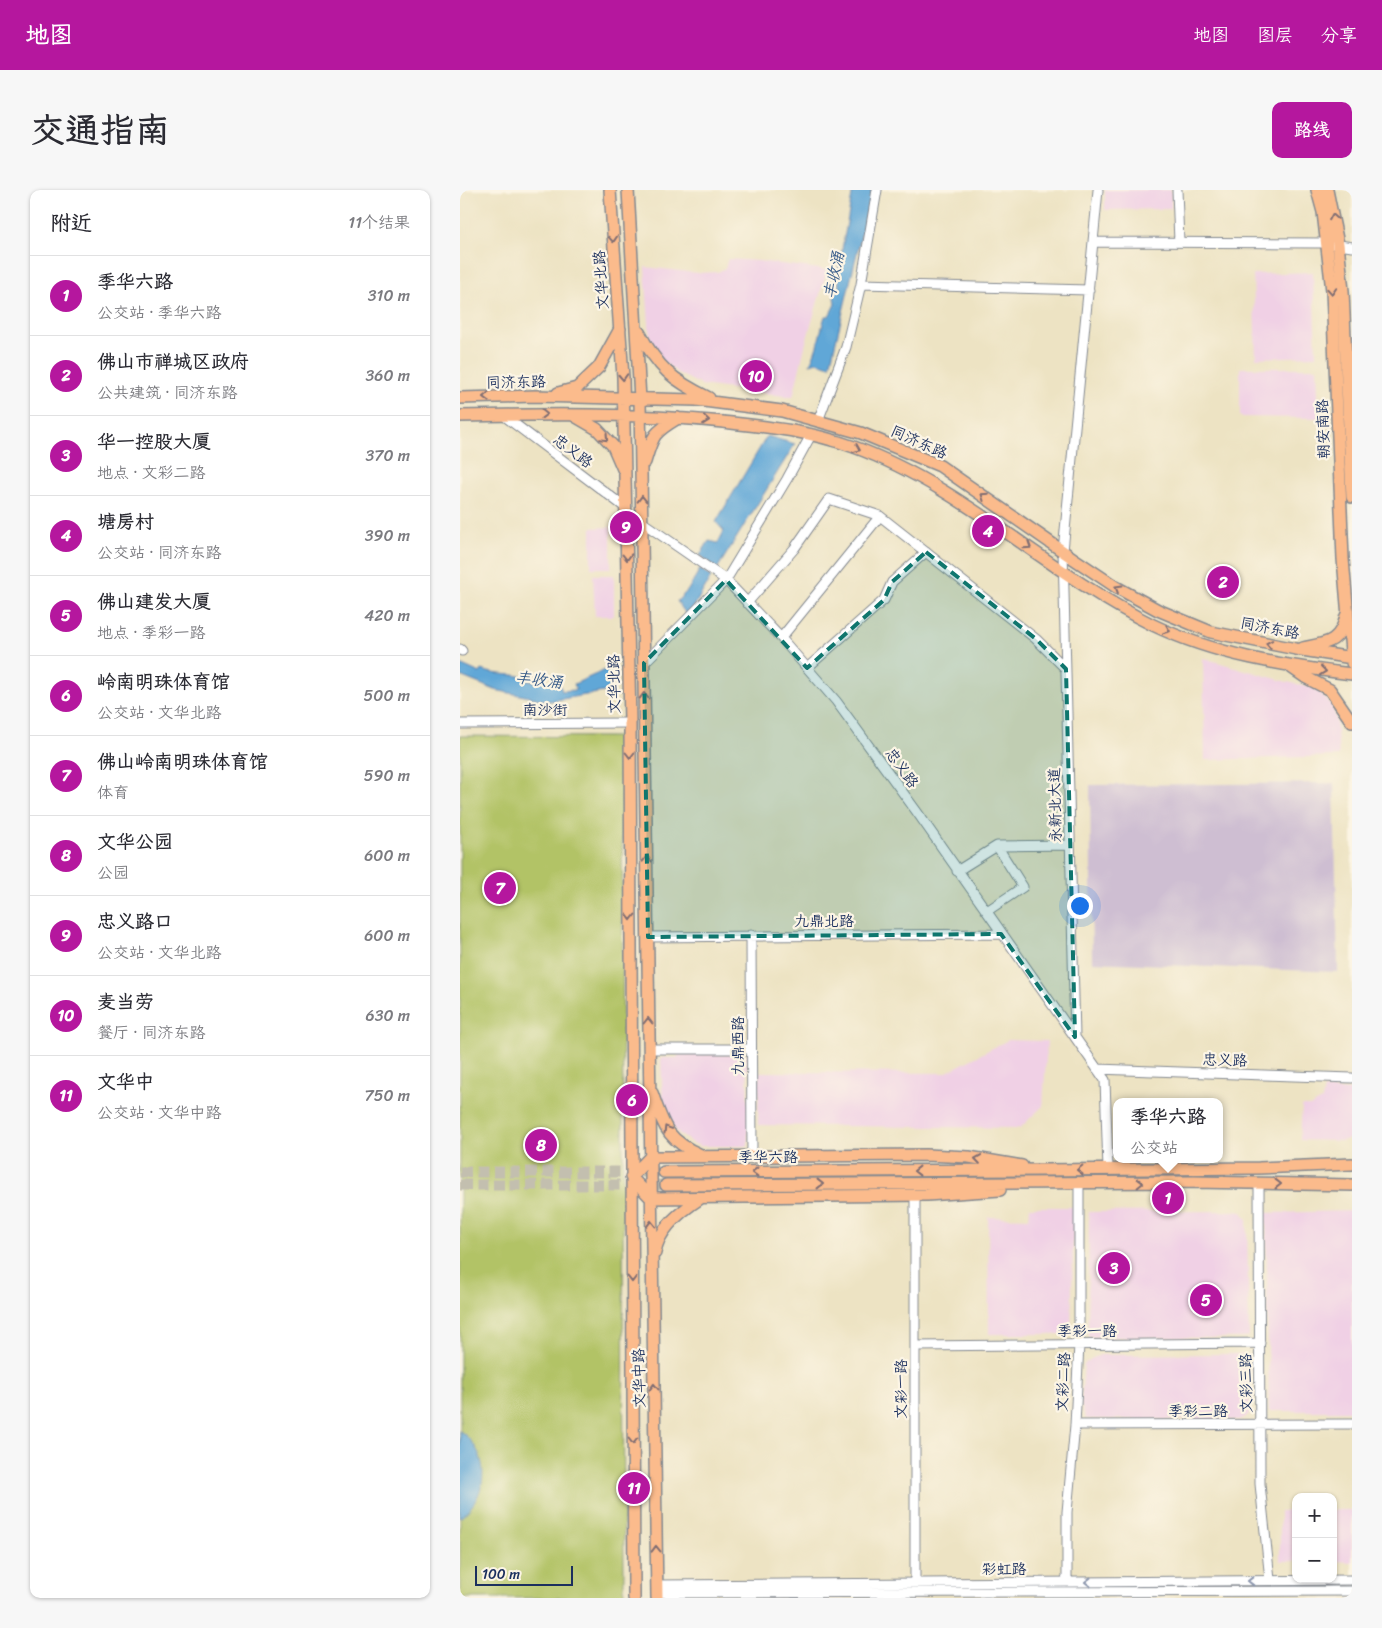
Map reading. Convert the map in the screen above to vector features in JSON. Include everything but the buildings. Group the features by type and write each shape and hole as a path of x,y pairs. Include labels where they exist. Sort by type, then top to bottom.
{"main road":[{"name":"文华北路","path":"610,190 620,329 626,508 630,723 631,1178"},
{"name":"文华北路","path":"628,190 641,416 648,1049 649,1084 656,1157"},
{"name":"朝安南路","path":"1316,190 1333,243 1332,291 1343,559 1352,668"},
{"name":"朝安南路","path":"1327,190 1333,243 1343,291 1352,497"},
{"path":"636,327 651,354 665,371 686,387 720,403"},
{"path":"548,397 577,388 599,367 620,329"},
{"name":"同济东路","path":"460,398 548,397 696,400 782,411 861,433 940,466 1116,587 1158,610 1211,632 1352,658"},
{"path":"571,414 597,429 613,446 625,474"},
{"path":"460,416 624,415 783,428 811,434 855,448 930,482 1111,602 1154,625 1208,647 1291,667 1352,674"},
{"path":"641,474 651,442 659,429 678,418"},
{"path":"1296,649 1330,642 1340,634 1348,607"},
{"path":"1291,667 1304,677 1330,690 1352,722"},
{"path":"649,1084 665,1128 674,1140 688,1150 705,1157"},
{"path":"1043,1170 1002,1162 946,1155 656,1157 631,1178 651,1198 968,1193 1044,1183"},
{"path":"656,1157 658,1160 657,1191 664,1198"},
{"name":"文华中路","path":"656,1157 651,1198 657,1592"},
{"name":"季华六路","path":"664,1172 1108,1170 1259,1168 1352,1164"},
{"name":"文华中路","path":"631,1178 634,1598"},
{"name":"季华六路","path":"666,1186 1194,1182 1350,1185"},
{"path":"652,1267 656,1244 667,1227 684,1208 702,1198"}],"street":[{"path":"817,421 846,347 861,284 878,190"},
{"name":"永新北大道","path":"1075,1038 1063,551 1098,190"},
{"path":"1177,190 1178,242"},
{"path":"1094,242 1333,243 1352,247"},
{"path":"861,284 1089,290"},
{"name":"忠义路","path":"503,415 626,508"},
{"path":"644,663 724,579 787,479 811,434"},
{"path":"748,603 794,549 829,499 880,516 1036,639 1066,669"},
{"path":"782,638 880,516"},
{"name":"忠义路","path":"642,522 724,579 782,638 842,709 1105,1080 1108,1170"},
{"path":"807,668 884,600 892,582 926,552"},
{"name":"南沙街","path":"460,724 630,723"},
{"path":"957,871 996,846 1070,845"},
{"path":"987,911 1023,887 996,846"},
{"name":"九鼎北路","path":"648,937 1001,934"},
{"name":"九鼎西路","path":"751,935 752,1156"},
{"path":"648,1049 752,1049"},
{"name":"忠义路","path":"1098,1069 1352,1078"},
{"name":"文彩二路","path":"1068,1582 1067,1512 1075,1425 1079,1344 1079,1184"},
{"name":"文彩三路","path":"1259,1184 1260,1484 1270,1580"},
{"name":"文彩一路","path":"915,1195 915,1583"},
{"name":"季彩一路","path":"915,1346 1260,1343"},
{"name":"季彩二路","path":"1075,1425 1352,1424"},
{"name":"彩虹路","path":"842,1591 915,1583 1352,1580"},
{"name":"彩虹路","path":"657,1592 842,1591 1053,1595 1352,1592"}],"highlighted area":[{"path":"926,552 1036,639 1066,669 1075,1037 1001,934 648,937 644,663 726,580 807,668 884,600 892,582"}],"shaded area":[{"path":"1105,190 1171,190 1171,209 1105,210"},
{"path":"728,259 827,270 806,342 793,397 701,385 678,373 661,360 650,339 645,267 698,273 718,272 725,268"},
{"path":"1313,272 1316,356 1256,358 1253,274"},
{"path":"1240,368 1317,368 1319,418 1240,417"},
{"path":"611,527 611,568 591,568 591,528"},
{"path":"593,575 614,575 614,616 595,616"},
{"path":"1203,658 1311,687 1321,694 1332,705 1336,719 1339,756 1205,760"},
{"path":"1334,783 1338,972 1092,962 1090,785"},
{"path":"1008,1040 1047,1041 1043,1106 1020,1128 758,1125 759,1072 945,1073"},
{"path":"679,1054 747,1055 748,1146 700,1146 677,1132 668,1119 663,1105 661,1058 677,1058"},
{"path":"1324,1089 1352,1091 1352,1138 1341,1141 1300,1140 1302,1106 1311,1106 1322,1100"},
{"path":"1030,1207 1074,1207 1071,1332 1067,1334 989,1334 988,1217 1029,1218"},
{"path":"1241,1211 1247,1219 1249,1336 1245,1338 1088,1337 1089,1212"},
{"path":"1352,1211 1352,1411 1269,1411 1266,1213"},
{"path":"1242,1354 1251,1360 1249,1414 1242,1420 1086,1419 1081,1405 1084,1364 1100,1355"},
{"path":"1337,1510 1352,1510 1352,1562 1337,1561"},
{"path":"1280,1511 1292,1511 1292,1561 1280,1561"}],"green space":[{"path":"460,736 622,737 624,1598 460,1598"}],"water":[{"path":"853,190 872,190 830,366 817,362 810,364 825,316 829,316 835,304 834,297 839,286 838,278 840,271 838,271"},
{"path":"767,436 795,444 717,569 700,555 709,541 718,543 724,531 716,522"},
{"path":"700,569 711,577 688,617 677,601 688,590"},
{"path":"460,664 480,673 482,670 522,676 528,678 527,681 559,683 562,691 576,690 574,684 612,667 614,683 604,692 550,701 495,690 460,676"},
{"path":"460,1431 478,1451 483,1475 477,1498 470,1509 460,1518"}],"tunnel":[{"path":"460,1172 659,1172"},
{"path":"460,1185 666,1185"}],"place":[{"name":"麦当劳","path":"756,376"},
{"name":"忠义路口","path":"626,527"},
{"name":"塘房村","path":"988,531"},
{"name":"佛山市禅城区政府","path":"1223,582"},
{"name":"佛山岭南明珠体育馆","path":"500,888"},
{"name":"岭南明珠体育馆","path":"632,1100"},
{"name":"文华公园","path":"541,1145"},
{"name":"季华六路","path":"1168,1198"},
{"name":"华一控股大厦","path":"1114,1268"},
{"name":"佛山建发大厦","path":"1206,1300"},
{"name":"文华中","path":"634,1488"}],"water label":[{"name":"丰收涌","path":"833,275"},
{"name":"丰收涌","path":"539,679"}]}
